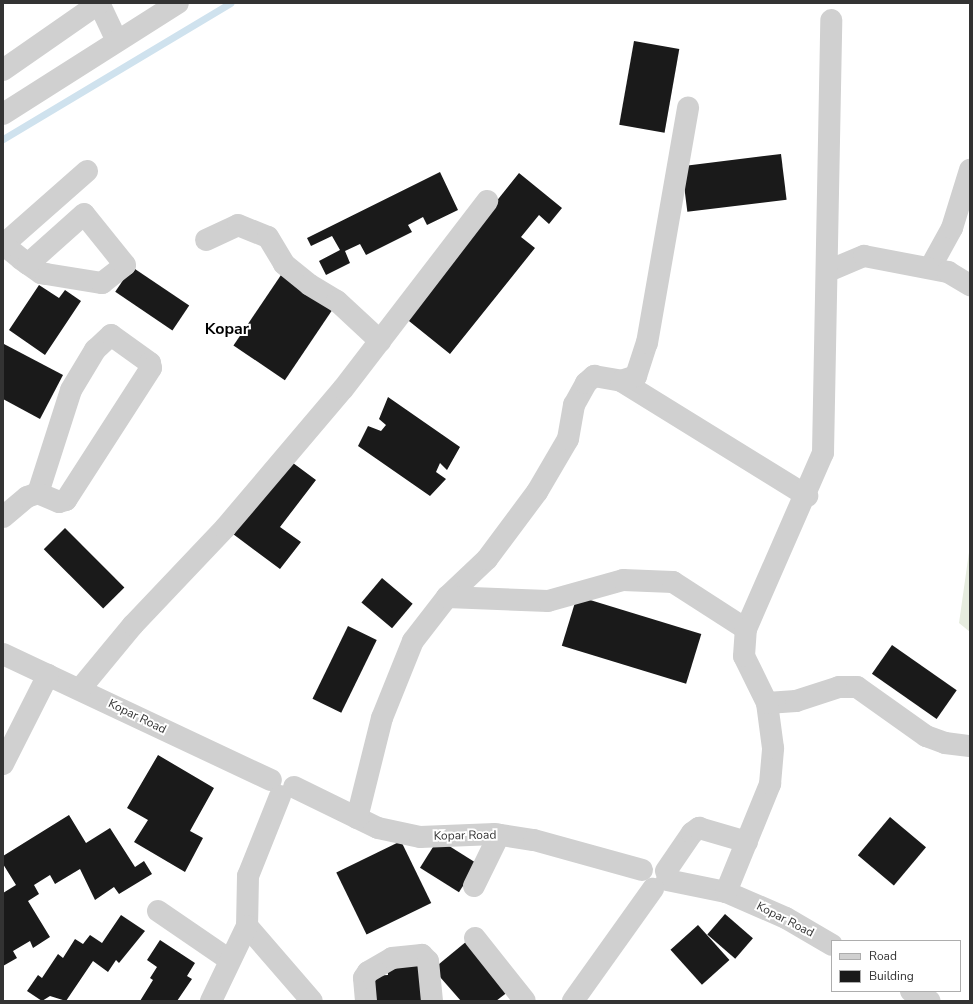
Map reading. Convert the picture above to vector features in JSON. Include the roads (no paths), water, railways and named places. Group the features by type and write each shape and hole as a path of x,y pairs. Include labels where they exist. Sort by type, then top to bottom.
{"street":[{"path":"3,114 178,3"},
{"path":"3,70 98,4 117,41"},
{"path":"726,892 770,784 773,748 767,704 744,656 746,629 807,496 822,453 828,271 831,20"},
{"path":"622,382 636,376 647,344 688,108"},
{"path":"930,268 952,228 970,170"},
{"path":"28,264 77,218 84,214 89,216 125,265 123,269 100,283 46,274 28,264 3,245 88,171"},
{"path":"58,197 77,218"},
{"path":"80,690 133,625 225,528 362,364 487,201"},
{"path":"206,240 238,225 268,237 284,264 310,285 337,301 380,341"},
{"path":"828,271 864,256 948,272 970,285"},
{"path":"3,517 27,497 38,493 59,502 66,500 151,368 150,363 111,335 95,350 71,390 38,493"},
{"path":"357,818 382,718 413,641 447,597 487,559 537,492 568,438 574,406 586,383 594,376 622,382 807,496"},
{"path":"447,597 548,601 623,580 673,582 746,629"},
{"name":"Kopar Road","path":"3,654 282,788 378,828 420,837 499,835 534,840 642,870 642,882 662,880 726,892 786,918 831,944"},
{"path":"3,764 48,675"},
{"path":"767,704 796,701 839,687 857,687 926,736 945,744 970,746"},
{"path":"211,1001 228,960 247,926 248,876 282,788"},
{"path":"573,1001 662,880 692,833 699,828 747,842"},
{"path":"474,886 499,835"},
{"path":"158,911 228,960"},
{"path":"247,926 312,1001"},
{"path":"475,938 525,1001"},
{"path":"366,1001 364,978 368,972 392,958 422,954 428,961 432,1001"},
{"path":"913,992 930,1001"}],"waterway":[{"path":"3,139 230,3"}],"district":[{"name":"Kopar","path":"227,329"}]}
